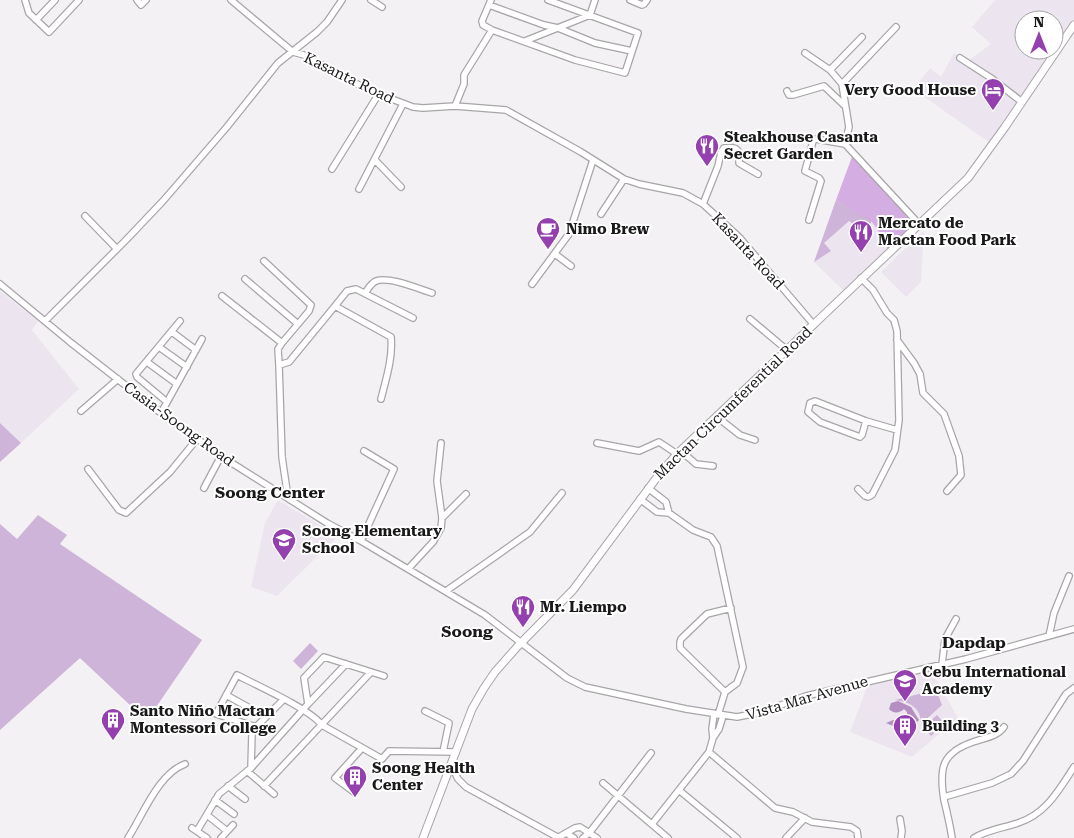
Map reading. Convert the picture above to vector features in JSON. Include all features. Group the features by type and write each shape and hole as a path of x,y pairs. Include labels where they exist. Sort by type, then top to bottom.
{"main road":[{"name":"Mactan Circumferential Road","path":"423,838 472,709 495,672 573,590 648,488 679,452 971,175 1074,25"}],"street":[{"path":"36,20 55,0"},
{"path":"27,2 29,13 49,32 79,0"},
{"path":"231,0 293,52 327,22 342,0"},
{"path":"371,0 382,7"},
{"path":"548,0 638,33 626,71 624,73 575,60 492,30 483,24 482,21 490,2 595,43 632,51"},
{"path":"525,41 590,15 595,0"},
{"path":"630,0 644,4 647,0"},
{"path":"842,84 896,27"},
{"path":"455,106 464,84 464,75 492,30"},
{"path":"830,70 862,37"},
{"name":"Kasanta Road","path":"45,321 163,201 278,63 293,52 378,95 403,104 423,108 455,106 506,110 581,152 624,179 639,184 676,190 703,204 740,238 814,325"},
{"path":"805,53 830,70 842,84 849,127 844,144"},
{"path":"960,58 1022,102"},
{"path":"787,91 789,95 793,95 824,86 844,105"},
{"path":"332,169 378,95"},
{"path":"359,189 403,104"},
{"path":"810,220 821,181 819,178 805,172 813,141 816,139 844,144 919,224"},
{"path":"703,204 724,148 738,150 740,154 739,162 758,174"},
{"path":"375,160 401,187"},
{"path":"532,284 569,234 593,160"},
{"path":"601,214 624,179"},
{"path":"85,216 117,249"},
{"path":"556,254 571,266"},
{"path":"264,261 310,302 309,311 278,349 282,457 288,498"},
{"path":"858,488 864,496 872,495 894,454 899,420 896,325 873,290 861,278"},
{"path":"244,279 298,324"},
{"path":"365,293 372,284 379,280 393,281 432,293"},
{"name":"Casia-Soong Road","path":"0,284 161,413 220,456 327,523 362,541 485,615 522,642"},
{"path":"279,365 289,362 348,291 356,289 413,318"},
{"path":"222,296 282,343"},
{"path":"335,306 391,337 392,346 389,366 381,399"},
{"path":"750,319 787,350"},
{"path":"168,402 137,377 137,372 180,321"},
{"path":"172,332 196,350"},
{"path":"161,413 202,338"},
{"path":"897,340 920,374 923,393 944,414 959,456 961,475 947,491"},
{"path":"159,347 187,367"},
{"path":"147,362 178,384"},
{"path":"81,411 118,379"},
{"path":"866,421 860,436 820,422 808,412 808,407 810,403 815,401 866,421 897,430"},
{"path":"717,417 740,435 755,440"},
{"path":"88,469 119,510 126,512 170,472 197,439"},
{"path":"598,443 639,451 659,442 679,452 696,464 712,466"},
{"path":"408,569 433,542 441,528 442,518 436,482 441,443"},
{"path":"362,541 394,468 364,451"},
{"path":"204,488 220,456"},
{"path":"648,488 666,502 669,513"},
{"path":"442,518 466,494"},
{"path":"446,591 530,532 562,494"},
{"path":"640,499 657,512 669,513 693,530 710,537 717,546 743,668 737,683 725,692 712,729 714,738"},
{"path":"1049,636 1056,605 1069,576"},
{"path":"725,692 679,645 682,639 707,614 731,608"},
{"path":"942,664 945,639 956,619"},
{"name":"Vista Mar Avenue","path":"522,642 560,673 580,685 737,718 806,696 942,664 1074,629"},
{"path":"308,704 305,675 324,657 384,676"},
{"path":"207,838 195,830 218,794 249,770 346,664"},
{"path":"264,786 371,672"},
{"path":"256,727 216,714 237,675 303,711 318,720 322,725 382,759 389,751 456,752"},
{"path":"944,797 992,783 1011,774 1023,760 1066,694 1074,688"},
{"path":"226,695 266,717"},
{"path":"274,794 249,770 252,733 283,700"},
{"path":"425,711 449,723 443,752"},
{"path":"652,824 710,752 719,729 718,715"},
{"path":"952,838 941,774 943,765 948,758 963,747 994,736 1004,727"},
{"path":"354,792 335,778 362,748"},
{"path":"710,752 775,808 794,812 812,822 851,827 857,831 858,838"},
{"path":"583,838 590,832 651,753"},
{"path":"128,838 155,790 172,771 185,764"},
{"path":"451,765 458,778 466,786 559,838 578,827 590,832 597,838"},
{"path":"974,838 991,830 1024,821 1040,812 1051,802 1074,767"},
{"path":"603,783 668,838"},
{"path":"228,786 245,799"},
{"path":"680,790 737,838"},
{"path":"215,800 234,814"},
{"path":"206,815 227,831"},
{"path":"786,838 804,818"},
{"path":"900,819 901,838"},
{"path":"221,838 233,825"},
{"path":"566,833 574,838"}],"shaded area":[{"path":"995,0 1074,0 1074,20 1064,35 1064,10 1014,10 1014,60 1047,60 990,143 913,89 930,68 941,77 954,53 968,61 991,44 972,27"},
{"path":"852,157 888,250 844,291 814,262"},
{"path":"852,157 915,224 888,250 882,236 872,222 836,200"},
{"path":"836,200 872,221 868,227 858,228 849,221 824,243 831,251 814,262"},
{"path":"924,230 921,282 906,297 881,272"},
{"path":"0,291 38,321 32,330 79,389 21,443 0,423"},
{"path":"0,423 21,443 0,462"},
{"name":"Soong Elementary School","path":"278,500 338,536 277,596 251,587 265,523"},
{"path":"38,515 67,535 60,544 202,640 152,713 132,707 80,658 0,730 0,524 17,539"},
{"path":"310,643 318,651 301,669 293,661"},
{"name":"Cebu International Academy","path":"931,670 958,718 912,757 850,732 868,685"},
{"path":"931,691 937,692 942,705 921,724 919,713 913,706 895,700"},
{"path":"898,701 911,707 919,720 907,732 886,723 893,720 902,723 907,718 907,712 904,709 892,712 889,709 891,703"},
{"path":"937,715 945,724 931,736 923,727"}],"place":[{"name":"Very Good House","path":"993,111"},
{"name":"Steakhouse Casanta Secret Garden","path":"707,167"},
{"name":"Nimo Brew","path":"548,250"},
{"name":"Mercato de Mactan Food Park","path":"861,253"},
{"name":"Soong Elementary School","path":"284,561"},
{"name":"Mr. Liempo","path":"523,628"},
{"name":"Cebu International Academy","path":"905,702"},
{"name":"Santo Niño Mactan Montessori College","path":"113,741"},
{"name":"Building 3","path":"905,747"},
{"name":"Soong Health Center","path":"355,798"}],"district":[{"name":"Soong Center","path":"270,492"},
{"name":"Soong","path":"467,631"},
{"name":"Dapdap","path":"974,642"}]}
